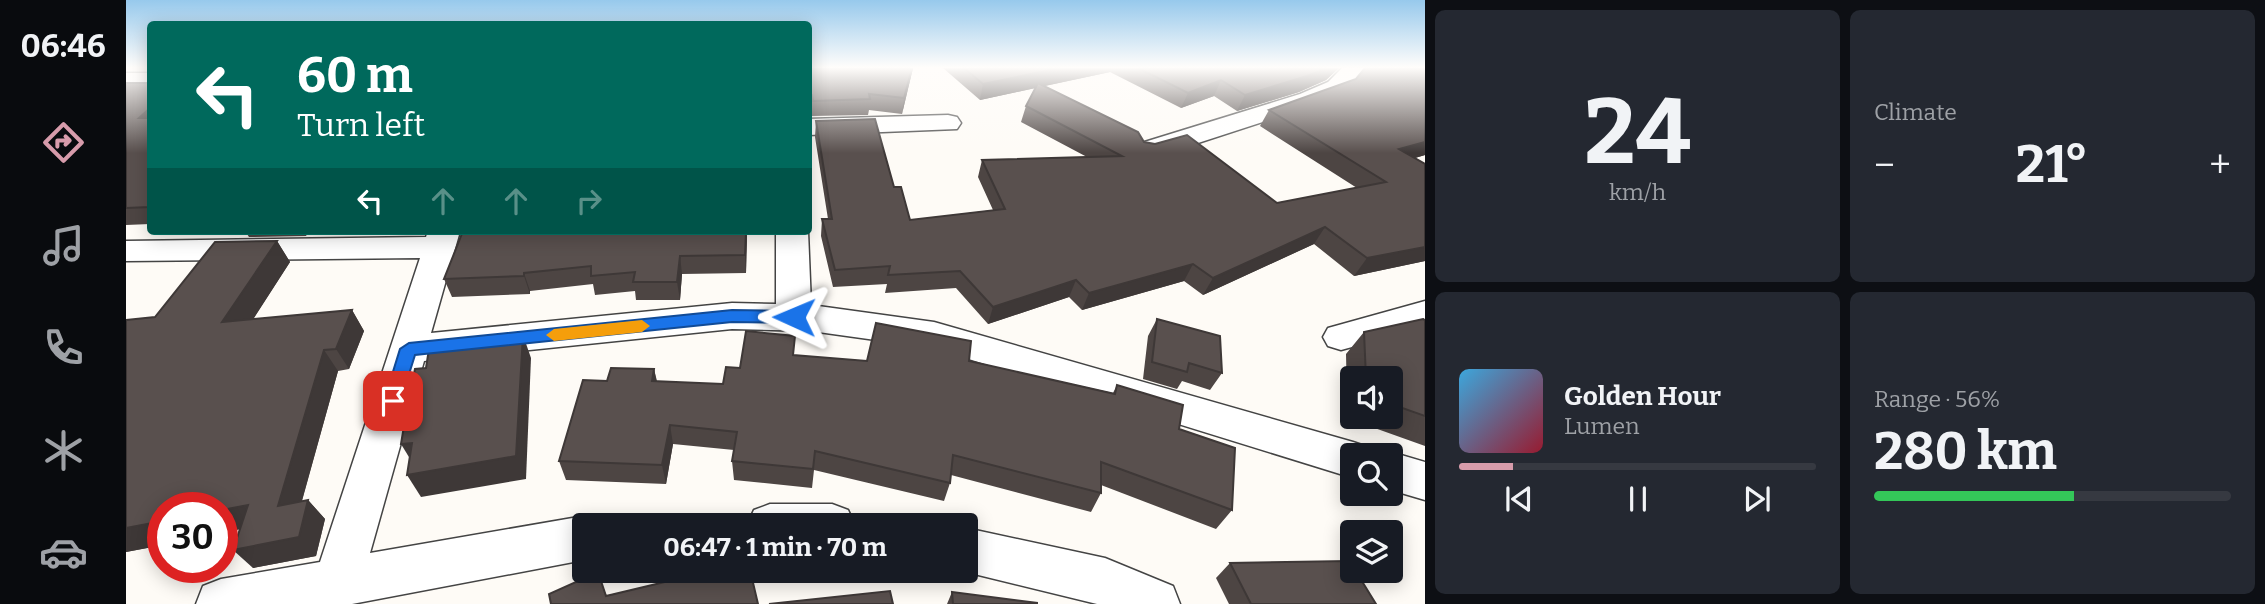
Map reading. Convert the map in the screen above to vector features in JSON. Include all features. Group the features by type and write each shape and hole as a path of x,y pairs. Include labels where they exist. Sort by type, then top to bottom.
{"street":[{"path":"1147,150 1316,96"},
{"path":"812,127 948,123"},
{"path":"792,235 794,317"},
{"path":"126,251 442,239 338,581"},
{"path":"1341,337 1425,314"},
{"path":"409,349 732,316 794,317 934,335 1340,456"},
{"path":"1403,475 1425,481"},
{"path":"221,604 572,540"},
{"path":"978,553 1105,582 1155,604"}],"building":[{"path":"126,96 147,96 147,111 139,118 147,118 147,207 126,208"},
{"path":"812,96 869,96 870,99 813,101"},
{"path":"1031,96 1065,96 1138,132 1144,142 1155,144 1187,135 1277,203 1386,182 1269,110 1308,96 1425,96 1425,142 1399,149 1425,164 1425,247 1367,258 1325,227 1213,278 1193,264 1089,293 1076,280 993,307 960,271 888,275 890,266 835,270 822,219 832,219 816,121 875,119 894,187 901,187 910,220 1005,209 982,160 1122,156 1026,106"},
{"path":"461,235 746,235 745,255 680,256 677,282 633,282 635,272 591,276 591,266 524,273 524,276 444,279"},
{"path":"277,241 222,322 352,310 336,349 324,350 278,506 308,500 299,537 238,549 238,535 248,505 238,507 238,492 147,492 147,524 126,528 126,320 155,317 215,242"},
{"path":"1157,319 1220,336 1222,373 1189,363 1187,372 1152,362"},
{"path":"1425,320 1425,416 1403,408 1403,366 1365,366 1364,332"},
{"path":"876,323 971,341 969,361 1115,394 1117,385 1183,405 1179,429 1235,448 1232,510 1101,462 1101,493 953,455 950,483 815,451 813,469 732,461 737,432 670,425 662,465 559,461 583,380 607,381 611,368 654,369 652,381 723,384 726,367 740,368 746,331 795,336 793,355 867,361"},
{"path":"523,335 516,456 407,475 412,443 401,444 406,414 415,369 426,368 429,349"},
{"path":"1340,561 1340,583 1363,583 1376,604 1251,604 1230,563"},
{"path":"574,583 602,583 606,596 660,583 753,583 758,604 551,604 549,594"},
{"path":"890,591 893,604 769,604"},
{"path":"952,592 1037,603 1037,604 953,604"}],"slow traffic":[{"path":"554,335 642,326"}],"route":[{"path":"393,401 409,349 732,316 794,317"}]}
